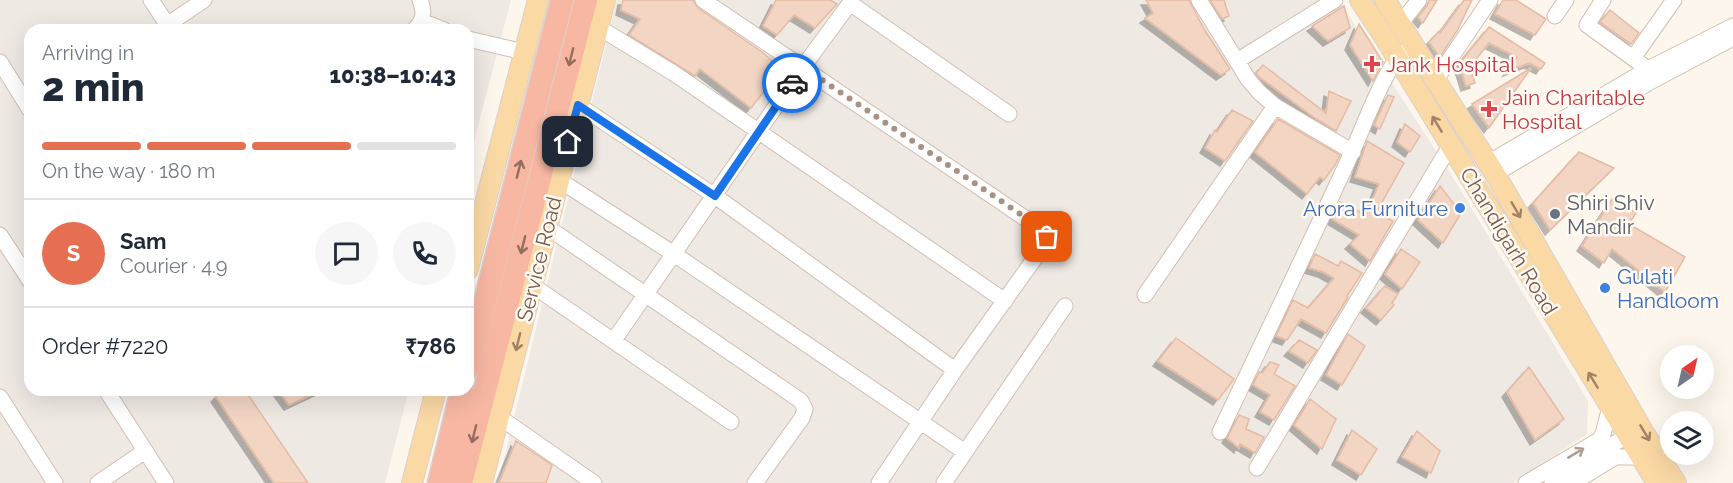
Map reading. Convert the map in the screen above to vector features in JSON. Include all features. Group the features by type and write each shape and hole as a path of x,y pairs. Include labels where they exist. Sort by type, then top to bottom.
{"highway":[{"path":"474,345 562,0"},
{"path":"461,483 586,0"},
{"path":"439,483 461,396"}],"main road":[{"path":"474,227 538,0"},
{"name":"Service Road","path":"482,483 605,0"},
{"name":"Chandigarh Road","path":"1360,0 1657,483"},
{"name":"Chandigarh Road","path":"1385,0 1491,168 1644,433 1676,483"},
{"path":"412,483 434,396"}],"street":[{"path":"151,0 167,24"},
{"path":"173,24 204,0"},
{"path":"419,24 424,13 420,0"},
{"path":"703,0 1038,226 1048,238 879,483"},
{"path":"1199,0 1248,79 1259,92 1275,106 1353,152"},
{"path":"1237,61 1335,0"},
{"path":"1400,24 1419,0"},
{"path":"1435,81 1490,0"},
{"path":"1555,16 1566,0"},
{"path":"1603,0 1587,25 1588,28 1648,69"},
{"path":"1633,58 1674,0"},
{"path":"614,340 849,1 1009,114"},
{"path":"1491,168 1648,69 1733,26"},
{"path":"598,27 675,74 759,130 1005,301"},
{"path":"1491,168 1733,38"},
{"path":"474,40 524,52"},
{"path":"1220,432 1353,152 1386,77 1397,58 1412,44"},
{"path":"0,62 24,100"},
{"path":"578,105 715,196 955,370"},
{"path":"1145,295 1275,106"},
{"path":"1257,468 1450,146"},
{"path":"559,180 674,254 965,452"},
{"path":"547,227 795,397 804,406 802,418 755,483"},
{"path":"0,235 24,269"},
{"path":"532,285 731,422"},
{"path":"944,483 1065,306"},
{"path":"110,396 166,483"},
{"path":"0,397 55,483"},
{"path":"1526,483 1599,440 1603,434 1610,407"},
{"path":"499,417 594,483"},
{"path":"1552,483 1628,435"},
{"path":"98,483 145,451"},
{"path":"1573,483 1616,457 1641,457"}],"shaded area":[{"path":"0,0 511,0 474,141 474,24 24,24 24,396 407,396 385,483 0,483"},
{"path":"617,0 1339,0 1452,176 1588,401 1587,434 1513,483 498,483"}],"building":[{"path":"623,0 693,0 698,8 762,52 782,69 751,108 700,69 695,76 629,35 640,19 621,10"},
{"path":"776,0 830,0 837,4 815,28 794,15 777,35 763,26"},
{"path":"1146,0 1189,0 1204,29 1230,69 1221,75 1145,18 1153,13"},
{"path":"1210,0 1224,0 1229,16 1222,19"},
{"path":"1429,0 1437,0 1423,23 1418,17"},
{"path":"1464,0 1472,0 1457,31 1440,57 1429,42 1439,31 1440,33"},
{"path":"1503,0 1516,0 1546,19 1535,35 1495,14"},
{"path":"1344,6 1350,28 1328,41 1312,26"},
{"path":"1610,10 1639,33 1631,44 1600,22"},
{"path":"1359,24 1383,62 1373,81 1350,45"},
{"path":"1489,27 1545,63 1541,69 1529,63 1508,71 1517,57 1489,43 1470,67 1475,83 1466,86 1459,64"},
{"path":"1263,65 1326,113 1329,91 1351,101 1336,131 1258,76 1256,73"},
{"path":"1531,68 1489,128 1472,104"},
{"path":"1388,95 1394,97 1380,129 1374,125"},
{"path":"1232,110 1253,121 1225,161 1205,148 1215,130 1217,132"},
{"path":"1278,119 1340,155 1324,180 1320,177 1307,194 1255,152"},
{"path":"1405,124 1420,136 1410,152 1397,142"},
{"path":"1367,141 1404,163 1376,213 1393,221 1370,261 1350,244 1359,235 1332,219 1340,202 1366,215 1379,184 1355,177"},
{"path":"1579,152 1614,168 1550,230 1533,203"},
{"path":"1440,186 1461,213 1443,243 1418,220"},
{"path":"1613,198 1636,213 1629,224 1685,257 1665,292 1612,249 1604,263 1582,246"},
{"path":"1401,249 1420,262 1402,289 1385,274"},
{"path":"1315,254 1338,266 1341,261 1362,273 1326,333 1301,319 1287,340 1276,336 1293,300 1308,308 1334,278 1309,268"},
{"path":"1385,286 1398,294 1392,303 1394,305 1381,320 1366,308"},
{"path":"1348,334 1365,346 1342,385 1326,375"},
{"path":"1176,338 1234,379 1218,400 1158,361"},
{"path":"1299,340 1317,350 1308,363 1289,351"},
{"path":"1270,362 1279,365 1274,374 1295,386 1274,420 1260,412 1270,395 1253,385 1259,372 1262,373"},
{"path":"1529,367 1564,419 1535,440 1507,392"},
{"path":"249,396 308,483 274,483 216,397"},
{"path":"282,396 308,396 289,405"},
{"path":"1310,399 1336,419 1322,449 1294,425"},
{"path":"1239,415 1249,419 1246,429 1264,437 1255,453 1240,444 1239,448 1227,438"},
{"path":"1352,430 1377,449 1361,475 1337,460"},
{"path":"1417,431 1440,451 1431,473 1402,457"},
{"path":"516,441 552,465 546,483 499,483"}],"way so far":[{"path":"792,83 803,67 1038,226 1047,237"}],"place":[{"name":"Jank Hospital","path":"1372,64"},
{"name":"Jain Charitable Hospital","path":"1489,109"},
{"name":"Arora Furniture","path":"1460,208"},
{"name":"Shiri Shiv Mandir","path":"1555,214"},
{"name":"Gulati Handloom","path":"1605,288"}],"route":[{"path":"568,142 578,105 715,196 792,83"}]}
